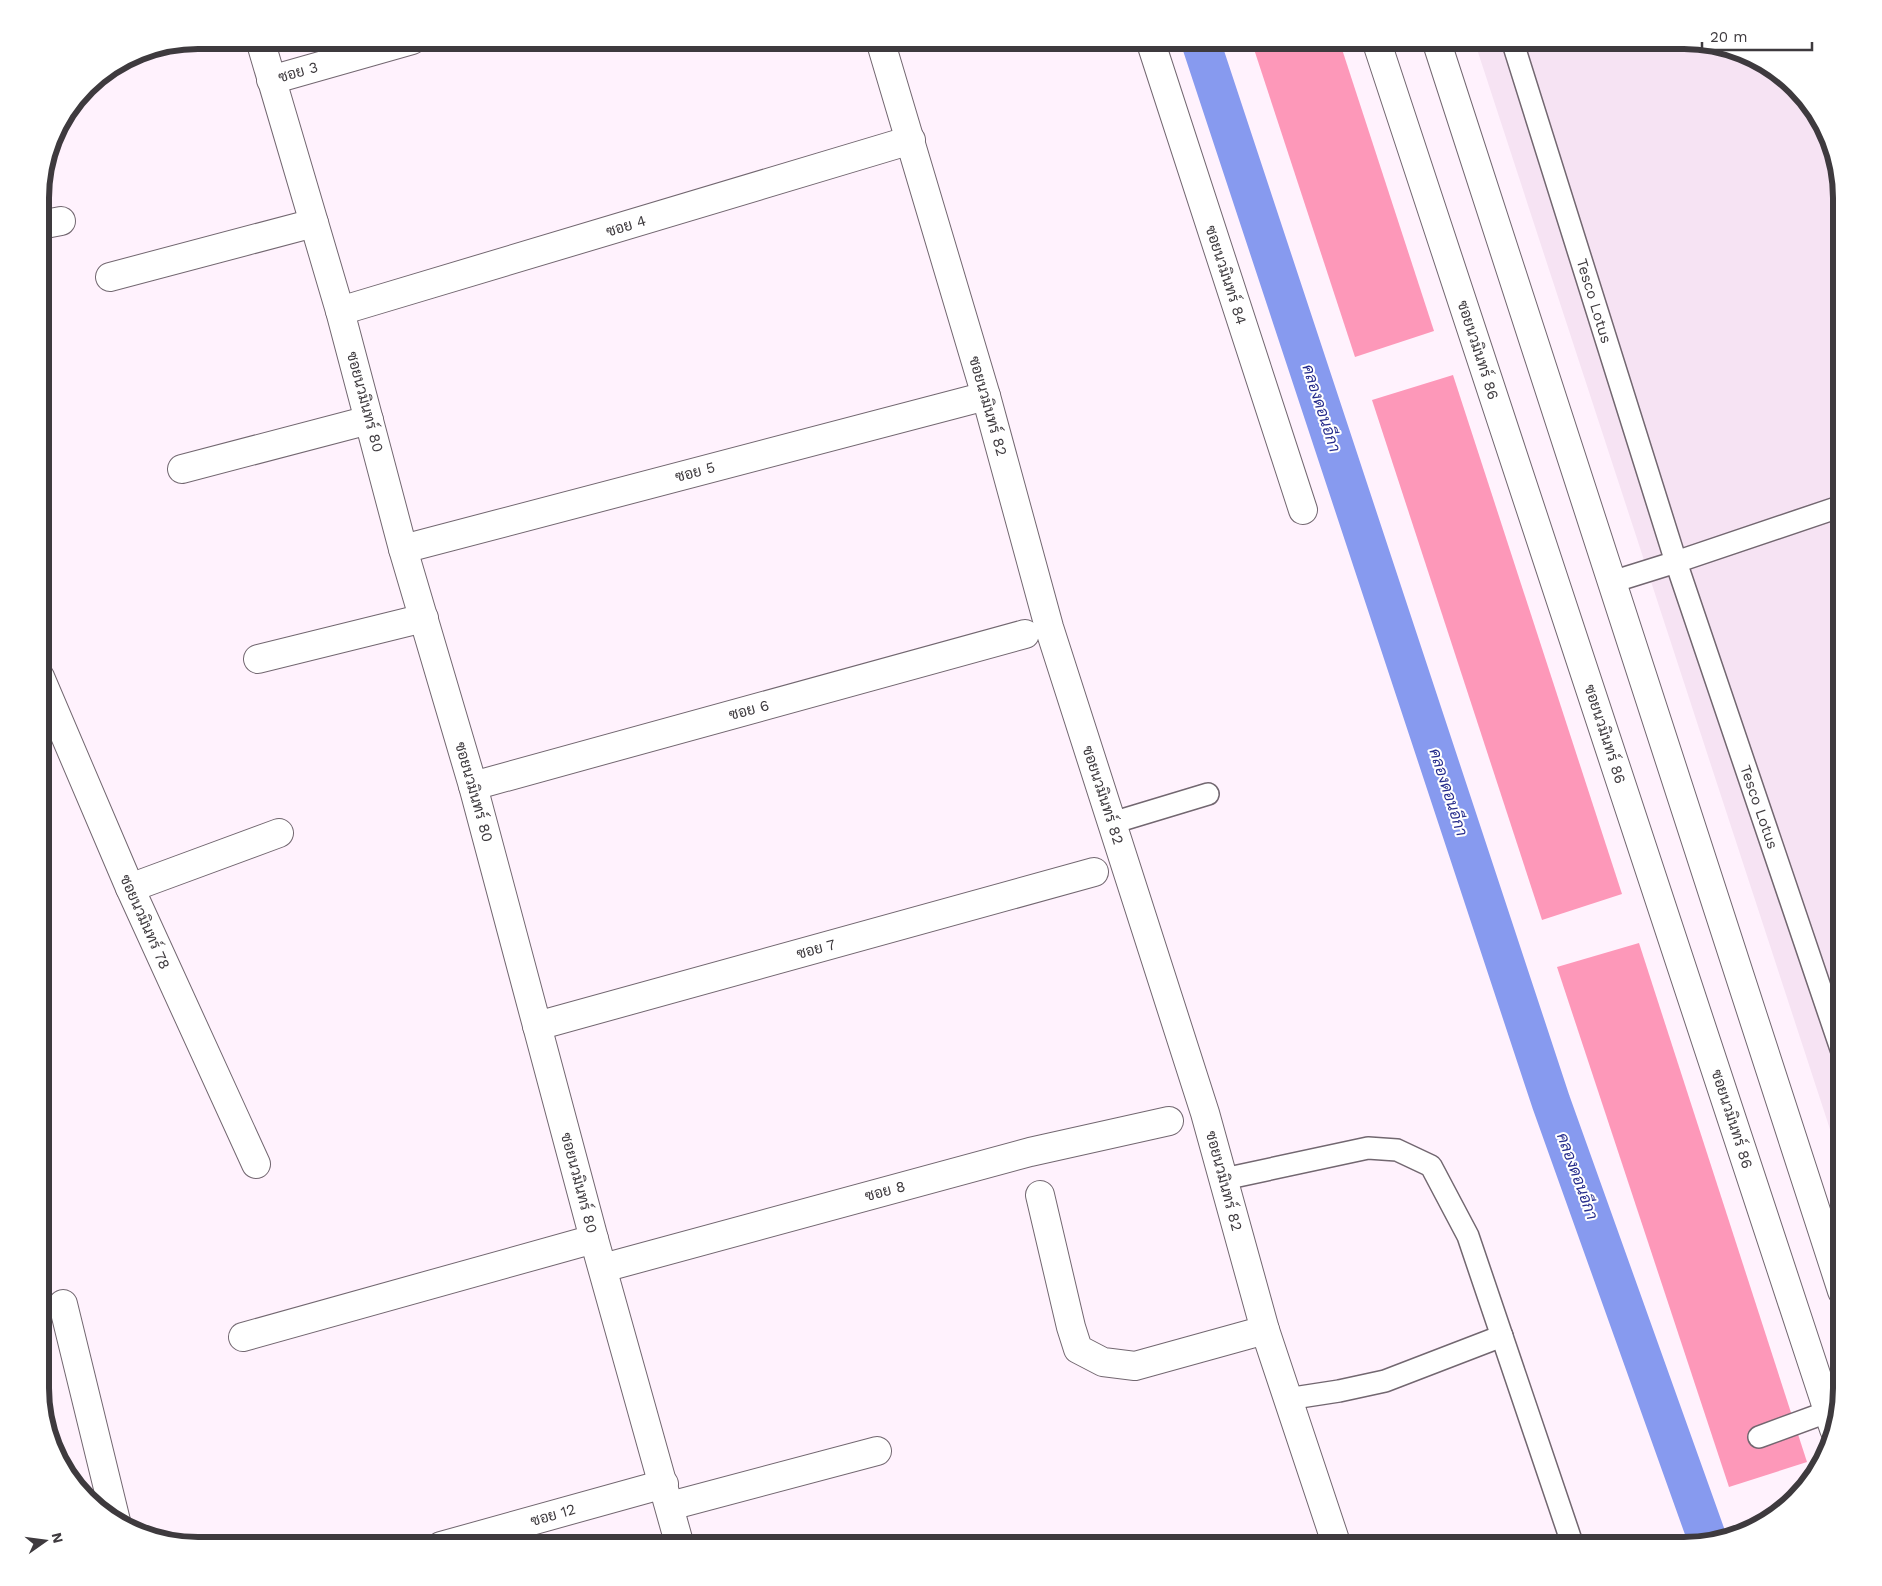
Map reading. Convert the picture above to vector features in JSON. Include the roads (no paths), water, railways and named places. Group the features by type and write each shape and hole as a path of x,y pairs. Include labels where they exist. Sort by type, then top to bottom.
{"street":[{"name":"ซอยนวมินทร์ 80","path":"263,49 340,311 403,549 473,786 594,1239 678,1537"},
{"name":"ซอย 3","path":"272,80 380,49"},
{"name":"ซอยนวมินทร์ 82","path":"883,49 986,396 1049,628 1205,1113 1264,1330 1334,1537"},
{"name":"ซอยนวมินทร์ 84","path":"1153,49 1303,510"},
{"name":"ซอยนวมินทร์ 86","path":"1379,49 1831,1411"},
{"path":"1439,49 1833,1263"},
{"name":"ซอย 4","path":"340,311 911,140"},
{"path":"110,277 314,223"},
{"name":"ซอย 5","path":"403,549 986,396"},
{"path":"182,469 370,420"},
{"path":"258,659 424,618"},
{"name":"ซอย 6","path":"473,786 1025,634"},
{"name":"ซอยนวมินทร์ 78","path":"49,706 256,1164"},
{"path":"130,888 279,833"},
{"name":"ซอย 7","path":"537,1026 1094,872"},
{"name":"ซอย 8","path":"603,1268 1030,1152 1169,1121"},
{"path":"1040,1195 1071,1327 1078,1349 1103,1362 1135,1366 1264,1330"},
{"path":"243,1337 594,1239"},
{"path":"63,1304 113,1510"},
{"name":"ซอย 12","path":"481,1537 667,1495 877,1451"}],"lane":[{"name":"Tesco Lotus","path":"1515,49 1676,562 1833,1025"},
{"path":"1612,582 1833,509"},
{"path":"1112,824 1208,794"},
{"path":"1224,1179 1368,1148 1397,1150 1431,1166 1468,1236 1570,1537"},
{"path":"1287,1398 1339,1391 1385,1381 1502,1336"},
{"path":"1759,1437 1830,1417"}],"waterway":[{"name":"คลองดอนอีกา","path":"1203,49 1551,1102 1706,1536"}]}
